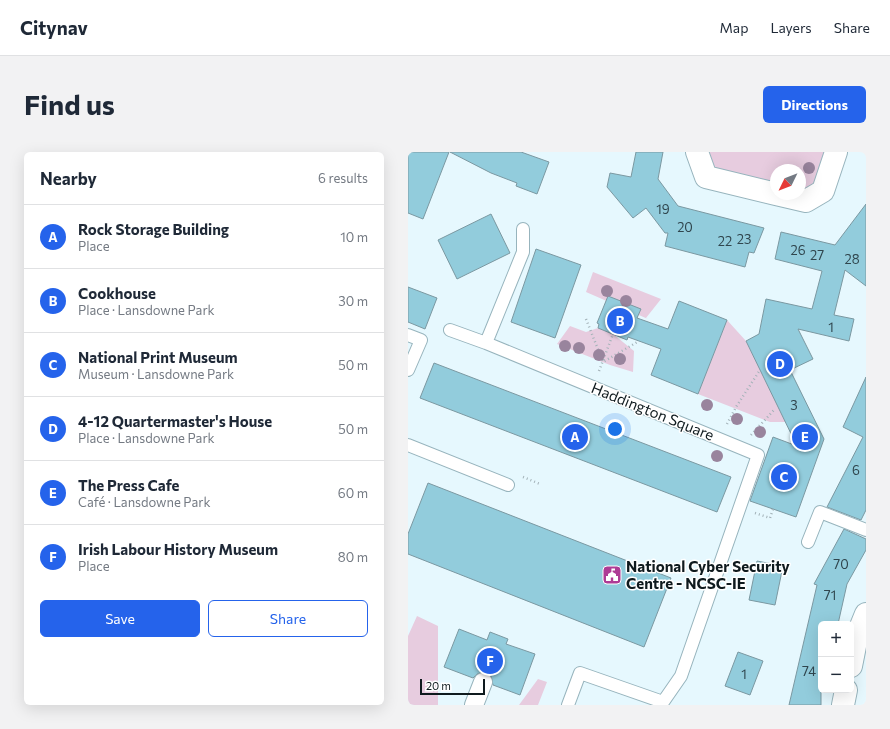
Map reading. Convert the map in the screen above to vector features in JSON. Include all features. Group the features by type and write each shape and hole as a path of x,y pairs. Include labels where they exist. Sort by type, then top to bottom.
{"street":[{"path":"697,152 706,177 770,193"},
{"path":"802,200 806,201 822,191 836,152"},
{"path":"854,658 862,638 866,614"},
{"path":"474,705 483,682"},
{"path":"843,705 845,693"}],"lane":[{"path":"486,343 523,252 523,229"},
{"name":"Haddington Square","path":"450,330 593,386 758,455 681,676 664,703"},
{"path":"408,335 421,340 408,370"},
{"path":"408,445 508,485"},
{"path":"808,542 820,512 866,530"},
{"path":"568,705 580,673 664,703"}],"path":[{"path":"586,318 603,362"},
{"path":"593,386 613,334"},
{"path":"603,362 639,340"},
{"path":"720,439 736,407 760,370"},
{"path":"740,447 774,410"},
{"path":"519,475 540,484"},
{"path":"740,507 770,518 773,509"}],"shaded area":[{"path":"703,152 824,152 817,185 806,191 806,164 770,164 770,188 712,174"},
{"path":"593,272 661,299 646,318 648,319 586,292"},
{"path":"727,320 746,341 786,422 770,422 698,394"},
{"path":"570,326 586,332 598,328 613,334 634,351 633,372 610,365 557,344"},
{"path":"417,616 438,626 438,705 408,705 408,636"},
{"path":"538,679 547,682 538,705 519,705"}],"building":[{"path":"408,152 449,152 423,219 408,213"},
{"path":"450,152 521,152 549,162 537,194 516,186 517,183 491,173"},
{"path":"636,152 663,152 658,179 678,206 764,228 754,253 749,252 745,267 665,246 668,233 665,233 646,208 633,218 607,187 610,173 631,177"},
{"path":"866,204 866,286 845,270 834,315 854,319 849,341 798,329 813,359 790,370 824,439 796,517 750,501 773,437 797,446 746,341 759,334 766,299 812,309 822,271 775,259 781,232 835,245"},
{"path":"491,214 510,253 457,279 438,240"},
{"path":"536,249 581,265 555,338 511,322"},
{"path":"408,287 437,298 425,329 408,322"},
{"path":"608,296 641,309 637,318 668,329 679,301 727,320 698,394 651,375 661,349 628,337 627,340 598,328 599,324 597,323"},
{"path":"434,363 731,477 717,512 420,398"},
{"path":"866,377 866,510 861,520 827,507 863,437 843,427"},
{"path":"428,483 671,578 644,647 408,554 408,534"},
{"path":"844,529 866,539 866,550 847,584 839,621 818,621 818,693 821,693 821,705 789,705 817,585 814,584"},
{"path":"757,561 783,566 775,605 749,600"},
{"path":"459,629 487,640 490,632 508,639 506,644 535,654 520,695 493,685 491,676 486,672 477,674 473,678 444,667"},
{"path":"738,652 763,661 750,695 725,686"}],"place":[{"name":"Cookhouse","path":"620,321"},
{"name":"4-12 Quartermaster's House","path":"780,364"},
{"name":"Rock Storage Building","path":"575,437"},
{"name":"The Press Cafe","path":"805,437"},
{"name":"National Print Museum","path":"784,477"},
{"name":"National Cyber Security Centre - NCSC-IE","path":"612,575"},
{"name":"Irish Labour History Museum","path":"490,661"}]}
